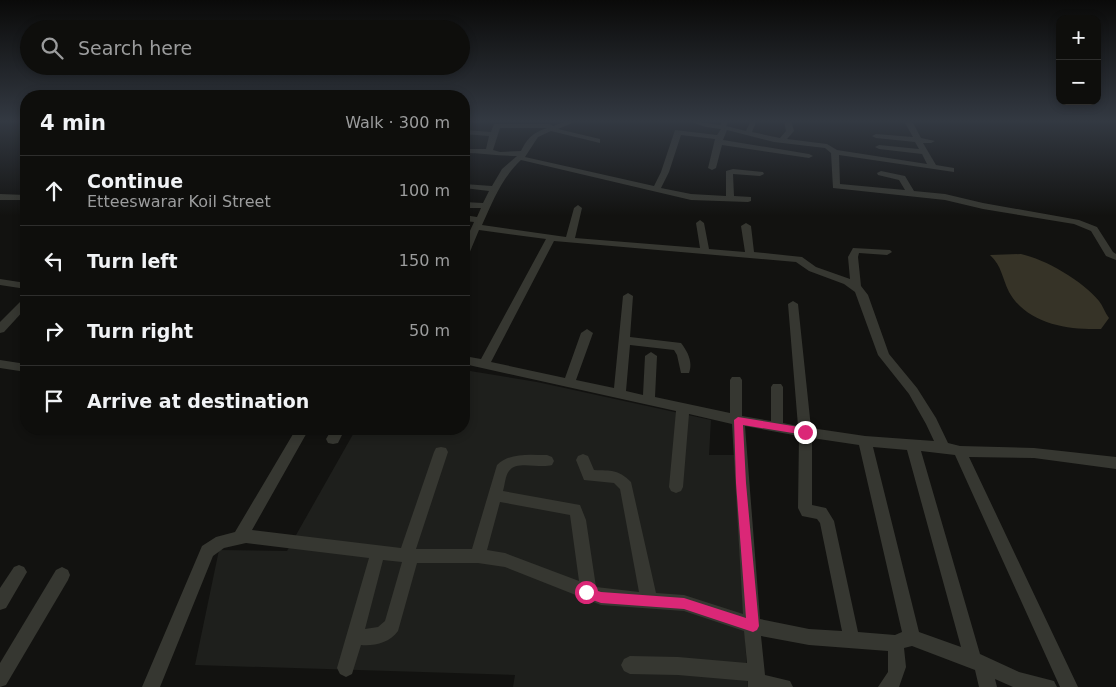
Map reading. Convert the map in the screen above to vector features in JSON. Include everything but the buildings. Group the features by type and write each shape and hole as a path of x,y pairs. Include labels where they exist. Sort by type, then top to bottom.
{"street":[{"path":"493,152 522,156 691,198 748,199"},
{"path":"524,152 505,171 473,228 570,240 799,259 812,269 856,285"},
{"path":"656,190 665,172 671,152"},
{"path":"712,168 716,152"},
{"path":"787,152 809,156"},
{"path":"835,152 951,170"},
{"path":"835,152 836,186 945,197 983,206 1076,222 1094,229 1109,254 1116,258"},
{"path":"880,152 882,159"},
{"path":"926,152 932,166"},
{"path":"730,199 729,173 760,174"},
{"path":"881,173 902,178 911,193"},
{"path":"470,187 494,189"},
{"path":"0,197 20,198"},
{"path":"470,205 485,206"},
{"path":"570,240 578,208"},
{"path":"700,223 705,251"},
{"path":"746,226 750,255"},
{"path":"484,364 552,238"},
{"path":"887,252 856,250 853,257 856,285 863,295 884,355 913,391 932,422 943,447"},
{"path":"0,282 20,285"},
{"path":"620,395 628,296"},
{"path":"793,304 805,432 805,508 808,512 821,514 827,521 852,641"},
{"path":"0,329 20,308"},
{"path":"569,382 587,333"},
{"path":"624,340 677,346 683,354 685,370"},
{"path":"649,401 651,356"},
{"path":"470,361 737,420 805,432 865,441 943,447 960,451 1034,453 1116,462"},
{"path":"0,364 20,367"},
{"path":"736,380 741,483 757,681"},
{"path":"777,387 777,426"},
{"path":"676,488 683,408"},
{"path":"240,538 300,435"},
{"path":"865,441 912,637"},
{"path":"913,446 977,662 988,687"},
{"path":"960,451 1069,687"},
{"path":"355,637 382,636 392,626 408,555 441,452"},
{"path":"583,460 588,476 617,477 626,486 649,600"},
{"path":"478,556 502,469 506,464 516,461 547,461"},
{"path":"494,495 575,510 579,520 589,593"},
{"path":"151,687 207,551 221,542 246,536 408,555 446,558 478,556 505,560 601,598 684,603 753,626 809,637 895,643 912,637 933,647 977,662 1031,686 1048,687"},
{"path":"346,668 378,552"},
{"path":"0,602 18,572"},
{"path":"0,679 62,575"},
{"path":"887,687 896,675 898,664 895,643"},
{"path":"630,665 686,666 784,687"}],"shaded area":[{"path":"1021,254 1063,272 1092,293 1109,318 1101,329 1075,328 1049,323 1037,318 1017,303 1009,292 997,263 990,255"},
{"path":"470,371 537,382 711,420 709,455 734,455 748,687 513,687 515,675 195,665 219,550 287,551 353,435 470,435"}],"route":[{"path":"586,592 601,598 684,603 753,626 741,483 738,420 805,432"}]}
